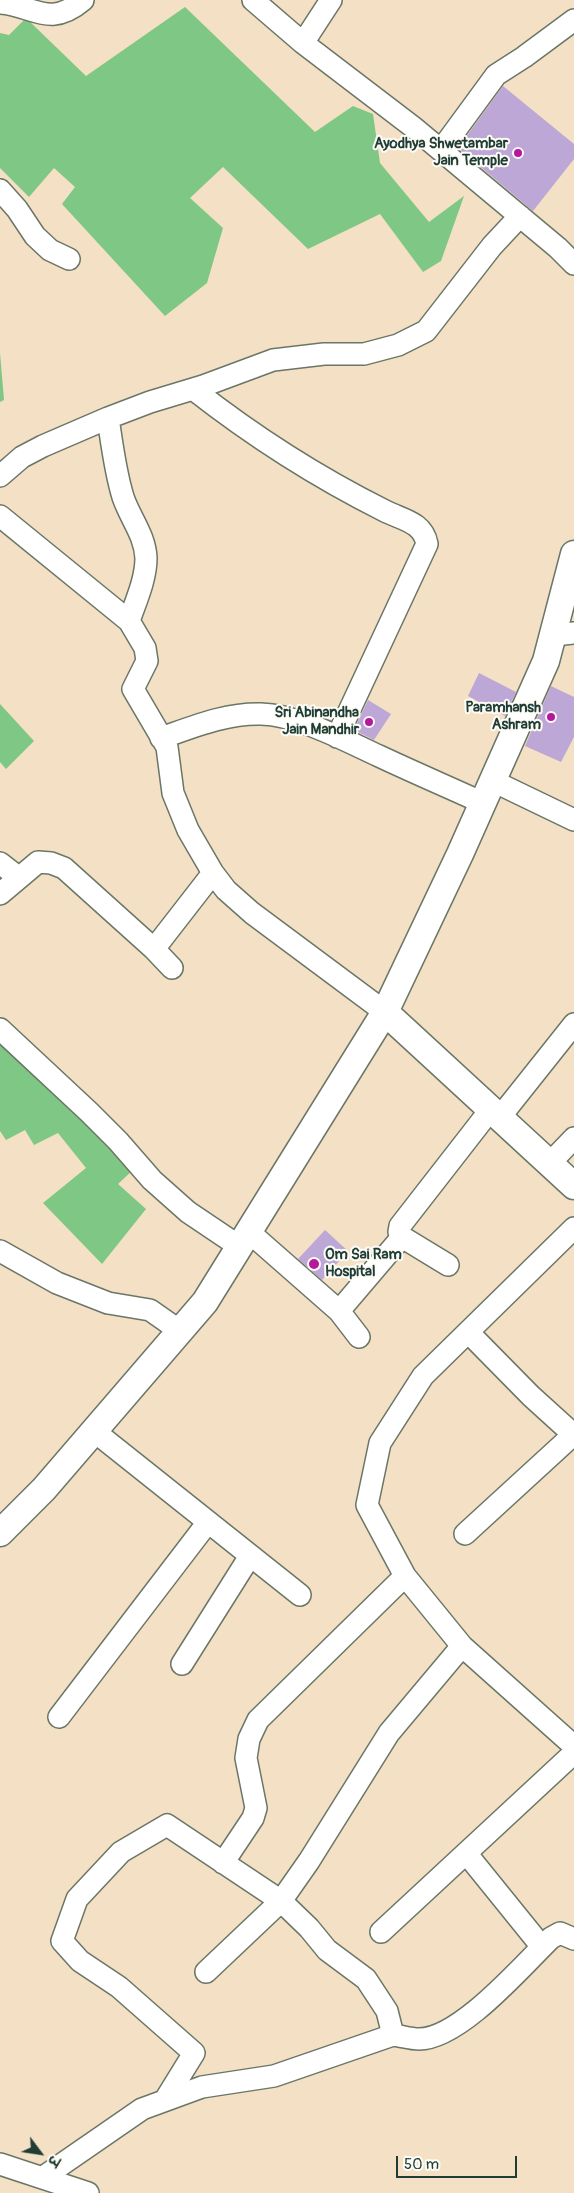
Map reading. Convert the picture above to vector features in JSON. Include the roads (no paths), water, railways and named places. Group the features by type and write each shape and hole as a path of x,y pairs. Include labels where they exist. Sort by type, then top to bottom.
{"main road":[{"path":"0,1533 44,1489 205,1302 386,1012 488,792 546,661 564,634 574,554"},
{"path":"386,1012 574,1186"}],"street":[{"path":"0,3 36,13 53,14 68,9 83,0"},
{"path":"254,0 303,43 440,150 558,248 574,264"},
{"path":"303,43 331,0"},
{"path":"440,150 496,75 524,58 574,20"},
{"path":"0,190 18,209 36,236 50,250 68,258"},
{"path":"0,476 22,457 108,418 272,360 324,354 364,354 398,345 426,330 492,246 520,216"},
{"path":"194,389 240,426 289,457 383,510 419,527 425,534 426,544 338,737"},
{"path":"108,418 117,475 124,499 144,541 146,559 143,579 130,621"},
{"path":"0,516 130,621 145,648 147,661 133,689 166,748 173,793 188,830 213,873 226,890 252,913 386,1012"},
{"path":"161,738 234,716 261,714 288,718 488,792 574,820"},
{"path":"0,894 38,862 51,863 64,868 154,949 172,968"},
{"path":"0,863 18,878"},
{"path":"154,949 213,873"},
{"path":"448,1265 402,1237 399,1232 404,1220 574,1024"},
{"path":"0,1029 94,1117 152,1180 188,1212 244,1239 339,1311 359,1337"},
{"path":"550,1164 574,1138"},
{"path":"574,1228 423,1376 380,1443 367,1505 405,1576 462,1646 574,1746"},
{"path":"339,1311 402,1237"},
{"path":"0,1251 57,1283 108,1303 150,1310 180,1331"},
{"path":"465,1534 574,1435 468,1332"},
{"path":"94,1431 300,1595"},
{"path":"59,1716 208,1522"},
{"path":"182,1664 250,1556"},
{"path":"223,1863 253,1818 256,1808 246,1758 249,1739 258,1720 405,1576"},
{"path":"206,1972 280,1901 308,1861 389,1733 462,1646"},
{"path":"382,1932 574,1753"},
{"path":"164,2100 194,2053 119,1987 80,1961 62,1941 78,1899 121,1852 167,1825 280,1901 309,1928 327,1950 366,1979 388,2011 393,2035"},
{"path":"466,1853 542,1947"},
{"path":"42,2178 142,2109 164,2100 202,2087 274,2076 393,2035 420,2039 456,2026 479,2008 542,1947 560,1933 574,1939"},
{"path":"0,2164 88,2193"}],"place":[{"name":"Ayodhya Shwetambar Jain Temple","path":"518,153"},
{"name":"Paramhansh Ashram","path":"551,717"},
{"name":"Sri Abinandha Jain Mandhir","path":"369,722"},
{"name":"Om Sai Ram Hospital","path":"314,1264"}]}
